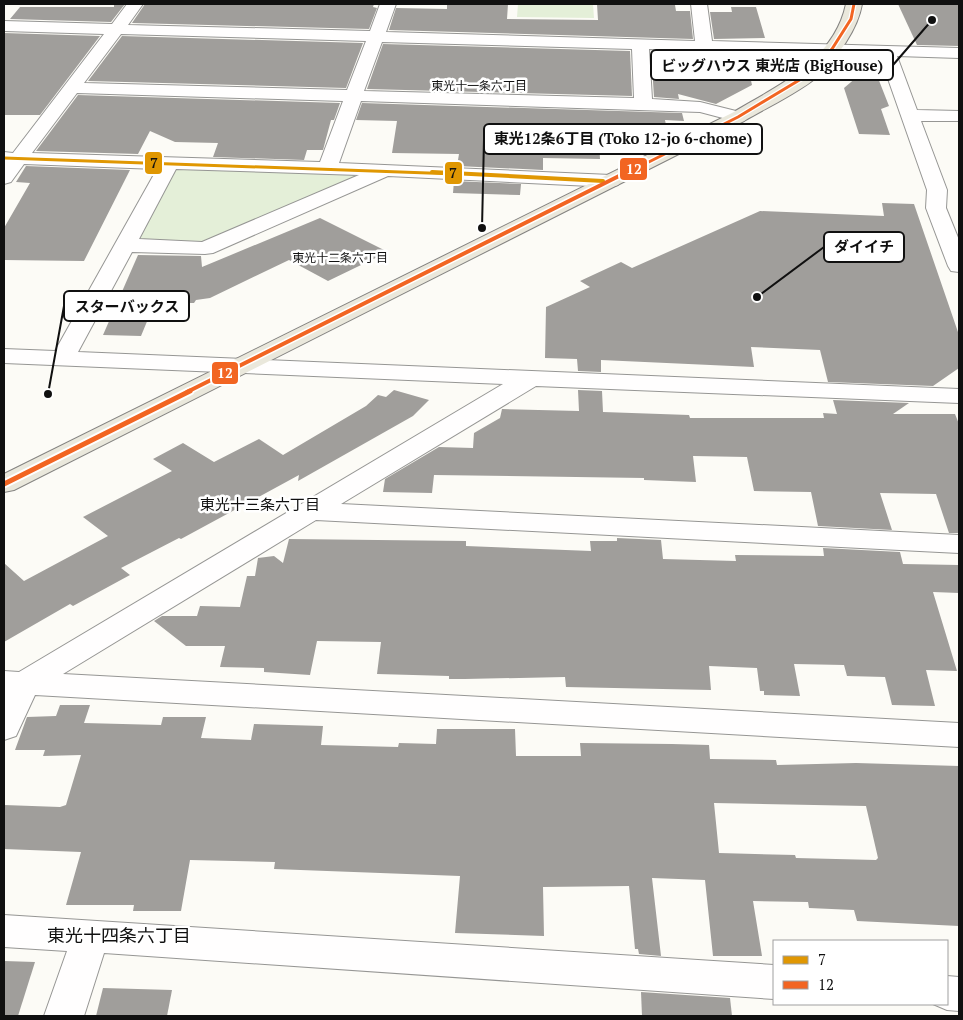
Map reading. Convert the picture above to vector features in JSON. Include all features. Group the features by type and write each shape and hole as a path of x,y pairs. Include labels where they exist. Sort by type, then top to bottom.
{"main road":[{"path":"4,484 738,117 811,73 832,49 851,19 854,4"}],"street":[{"path":"4,178 11,158 73,88 135,4"},
{"path":"327,168 388,4"},
{"path":"699,4 704,46"},
{"path":"4,26 959,53"},
{"path":"640,44 643,104"},
{"path":"887,51 937,190 936,208 959,266"},
{"path":"73,88 643,104 700,107 738,117"},
{"path":"909,115 959,116"},
{"path":"11,158 387,170 611,181"},
{"path":"63,358 170,163"},
{"path":"124,245 205,248 387,170"},
{"path":"937,190 959,191"},
{"path":"4,356 959,396"},
{"path":"4,728 14,682 308,511 531,378"},
{"path":"308,511 959,544"},
{"path":"14,682 959,735"},
{"path":"4,931 773,982"},
{"path":"64,1016 91,936"}],"green space":[{"path":"518,4 593,4 594,18 517,17"},
{"path":"170,163 387,170 205,248 124,245"}],"building":[{"path":"114,4 125,4 111,22 10,19 20,7 114,7"},
{"path":"145,4 374,4 373,7 377,8 369,29 132,23"},
{"path":"447,4 508,4 507,19 598,20 597,4 675,5 676,11 690,11 693,39 389,30 396,8 447,9"},
{"path":"898,4 959,4 959,46 917,45"},
{"path":"731,7 756,7 765,38 714,39 710,12 732,12"},
{"path":"4,33 100,36 40,115 4,115"},
{"path":"122,36 363,43 346,88 88,81"},
{"path":"383,44 630,51 632,96 367,89"},
{"path":"651,51 745,54 752,85 716,104 678,94 679,99 654,97"},
{"path":"868,76 878,78 889,106 881,109 890,135 859,134 844,88 857,77"},
{"path":"78,95 340,103 334,120 331,120 323,150 307,150 304,160 213,157 218,143 175,142 150,131 138,154 36,151"},
{"path":"362,103 682,113 684,121 665,120 666,125 598,125 600,159 543,158 543,170 457,166 459,154 392,153 397,121 356,120"},
{"path":"26,166 130,170 84,261 4,260 4,228 30,183 16,182"},
{"path":"454,181 521,184 520,195 453,193"},
{"path":"882,203 914,204 959,335 959,368 933,386 828,382 820,350 751,347 754,367 601,360 601,372 578,371 577,359 545,358 546,307 590,287 580,281 621,262 632,268 760,211 884,216"},
{"path":"320,218 388,252 328,281 289,260 210,298 196,300 194,303 186,303 184,308 153,307 141,336 103,335 138,255 201,256 202,267"},
{"path":"394,390 429,400 413,416 298,481 299,475 181,539 179,538 121,568 130,575 73,606 70,604 4,642 4,563 24,581 108,536 83,517 172,471 153,459 183,443 214,462 259,439 283,455 366,406 378,395 386,397"},
{"path":"578,390 602,391 603,412 689,415 690,418 824,418 823,413 837,414 833,400 909,403 893,414 955,414 959,424 959,533 949,533 936,494 880,493 892,530 818,526 811,492 754,491 747,457 693,456 696,482 644,480 644,478 434,475 432,493 383,492 385,479 439,447 473,448 474,433 500,418 502,409 579,411"},
{"path":"617,538 661,540 663,559 736,561 735,555 824,556 823,548 900,552 903,564 959,565 959,593 933,592 957,671 926,670 935,706 892,705 885,677 847,676 844,665 794,664 800,696 764,695 764,691 760,691 757,668 709,666 711,690 566,687 565,677 449,679 449,676 377,674 381,642 317,641 310,675 264,672 264,668 220,667 225,646 186,646 154,621 162,616 197,616 200,606 240,607 247,576 255,576 258,558 274,556 283,563 289,539 466,541 466,546 591,551 590,541 617,541"},
{"path":"60,705 90,705 84,723 161,725 163,717 206,717 201,738 251,740 254,724 323,726 321,745 398,747 399,743 436,744 437,729 515,729 516,756 581,756 580,743 672,744 709,745 710,759 776,760 777,765 856,763 959,766 959,926 857,921 854,910 809,908 808,902 753,901 762,956 713,956 705,880 652,878 661,956 639,954 638,949 635,949 629,886 543,887 544,936 455,933 460,876 274,869 275,862 190,860 181,911 133,911 134,905 66,905 81,852 4,849 4,805 60,807 66,805 81,755 43,756 45,750 15,750 27,717 56,716","holes":["714,803 866,806 878,858 876,860 796,858 795,855 719,853"]},
{"path":"4,961 35,962 18,1016 4,1016"},
{"path":"103,988 172,990 167,1016 96,1016"},
{"path":"641,992 730,998 732,1016 642,1016"}],"transit line":[{"name":"12","path":"4,484 738,117 811,73 832,49 851,19 854,4"},
{"name":"7","path":"4,158 387,170 603,181"}],"place":[{"name":"ビッグハウス 東光店 (BigHouse)","path":"932,20"},
{"name":"東光12条6丁目 (Toko 12-jo 6-chome)","path":"482,228"},
{"name":"ダイイチ","path":"757,297"},
{"name":"スターバックス","path":"48,394"}],"district":[{"name":"東光十一条六丁目","path":"479,86"},
{"name":"東光十二条六丁目","path":"340,258"},
{"name":"東光十三条六丁目","path":"260,505"},
{"name":"東光十四条六丁目","path":"119,936"}]}
